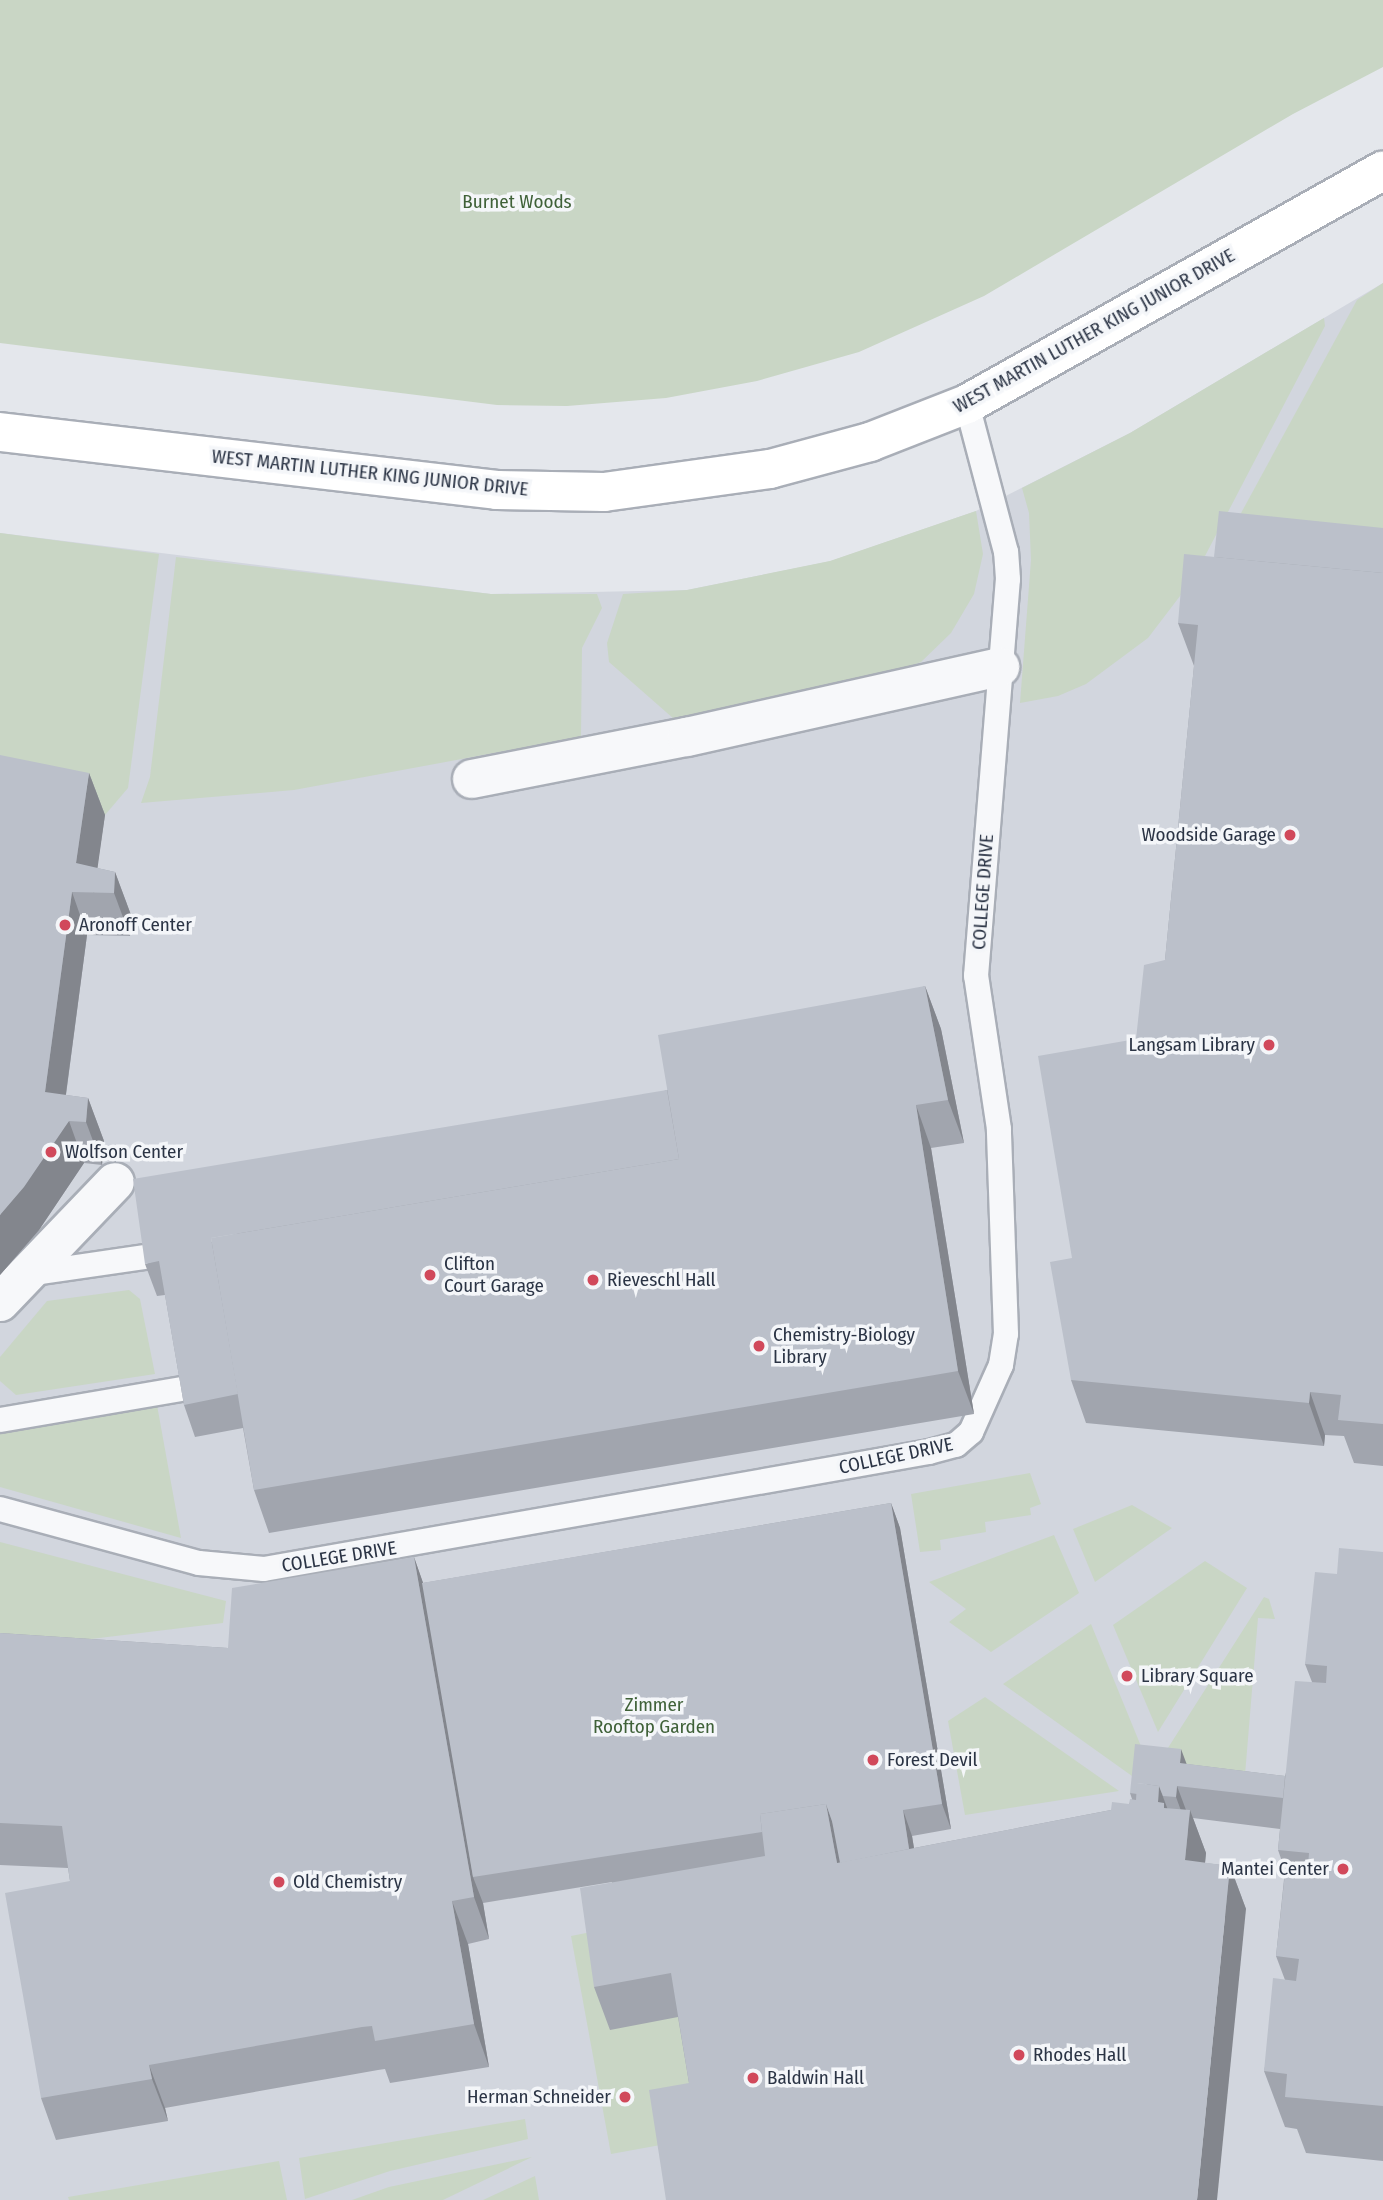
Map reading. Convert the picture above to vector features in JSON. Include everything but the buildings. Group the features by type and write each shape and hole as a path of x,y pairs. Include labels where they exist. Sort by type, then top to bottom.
{"main road":[{"name":"WEST MARTIN LUTHER KING JUNIOR DRIVE","path":"0,432 497,491 604,492 770,469 870,442 967,404 1383,171"}],"street":[{"path":"472,779 687,737 1000,667"},
{"path":"0,1302 115,1182"}],"lane":[{"name":"COLLEGE DRIVE","path":"0,1509 199,1563 264,1569 929,1452 964,1440 989,1398 1006,1334 999,1129 976,976 1000,667 1006,552 967,404"},
{"path":"28,1274 151,1256"},
{"path":"0,1420 187,1388"}],"shaded area":[{"path":"1383,283 1383,2200 0,2200 0,533 491,594 687,590 831,561 976,511 1130,433"}],"green space":[{"name":"Burnet Woods","path":"0,0 1383,0 1383,67 1293,114 984,296 859,352 757,381 666,398 567,406 497,405 0,343"},
{"path":"1383,283 1383,553 1228,537 1357,300"},
{"path":"1324,318 1325,326 1193,579 1148,638 1086,684 1058,696 1020,703 1031,560 1029,513 1022,488 1130,433"},
{"path":"976,511 983,554 974,594 951,633 921,662 843,691 674,719 609,662 607,643 623,594 687,590 830,561"},
{"path":"0,533 159,554 128,788 105,815 0,795"},
{"path":"176,557 491,594 597,594 602,608 582,648 581,737 294,790 141,803 150,777"},
{"path":"129,1290 140,1299 155,1374 16,1395 0,1381 0,1357 47,1301"},
{"path":"157,1405 181,1538 0,1487 0,1433"},
{"path":"1030,1473 1041,1504 1030,1508 1031,1515 985,1522 986,1532 940,1540 941,1550 920,1552 911,1494"},
{"path":"1132,1505 1172,1528 1095,1582 1073,1529"},
{"path":"1054,1535 1079,1593 991,1652 949,1622 966,1609 929,1582"},
{"path":"0,1542 226,1601 223,1623 0,1650"},
{"path":"1205,1561 1247,1588 1158,1732 1113,1625"},
{"path":"1264,1597 1269,1599 1275,1619 1258,1618 1244,1787 1173,1769 1166,1751"},
{"path":"1091,1624 1145,1756 1132,1776 1003,1684"},
{"path":"985,1697 1119,1791 965,1815 948,1721"},
{"path":"596,1931 687,2015 704,2126 666,2144 611,2154 571,1936"},
{"path":"525,2119 528,2139 390,2171 305,2199 299,2158"},
{"path":"532,2157 443,2200 352,2200 389,2187"},
{"path":"279,2161 287,2200 69,2200 68,2197"},
{"path":"535,2176 539,2200 483,2200"}],"place":[{"name":"Woodside Garage","path":"1290,835"},
{"name":"Aronoff Center","path":"65,925"},
{"name":"Langsam Library","path":"1269,1045"},
{"name":"Wolfson Center","path":"51,1152"},
{"name":"Clifton Court Garage","path":"430,1275"},
{"name":"Rieveschl Hall","path":"593,1280"},
{"name":"Chemistry-Biology Library","path":"759,1346"},
{"name":"Library Square","path":"1127,1676"},
{"name":"Forest Devil","path":"873,1760"},
{"name":"Mantei Center","path":"1343,1869"},
{"name":"Old Chemistry","path":"279,1882"},
{"name":"Rhodes Hall","path":"1019,2055"},
{"name":"Baldwin Hall","path":"753,2078"},
{"name":"Herman Schneider","path":"625,2097"}],"park label":[{"name":"Zimmer Rooftop Garden","path":"654,1716"}]}
